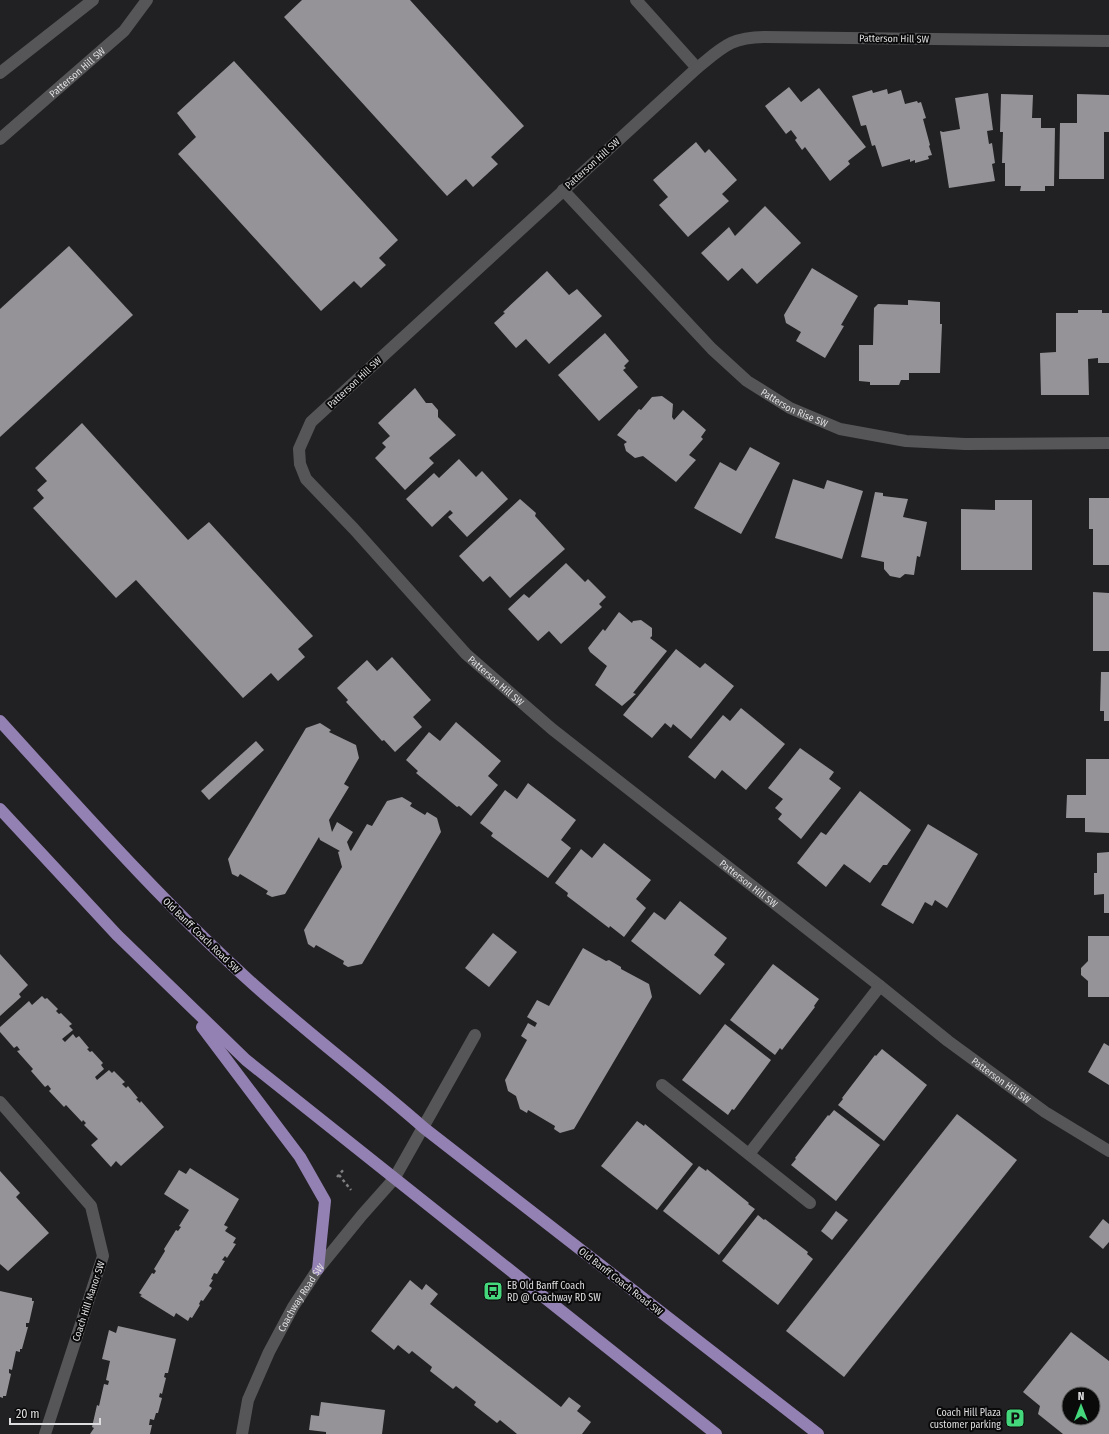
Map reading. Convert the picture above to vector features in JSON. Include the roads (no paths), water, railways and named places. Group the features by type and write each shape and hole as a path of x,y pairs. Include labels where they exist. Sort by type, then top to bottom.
{"main road":[{"name":"Old Banff Coach Road SW","path":"0,721 136,869 211,944 300,1025 386,1094 424,1128 818,1434"},
{"path":"0,809 117,935 182,1000 246,1060 716,1434"},
{"path":"182,1000 300,1157 325,1201 318,1270"}],"street":[{"path":"0,73 93,0"},
{"name":"Patterson Hill SW","path":"0,139 124,31 147,0"},
{"path":"636,0 697,68"},
{"name":"Patterson Hill SW","path":"1109,41 749,37 737,39 722,47 697,68 311,422 299,449 300,464 306,479 354,529 466,654 552,729 880,986 948,1042 995,1077 1063,1124 1109,1151"},
{"name":"Patterson Rise SW","path":"563,190 712,349 746,381 790,408 840,429 906,441 965,444 1109,444"},
{"path":"749,1154 880,986"},
{"path":"394,1179 475,1035"},
{"path":"662,1085 810,1203"},
{"name":"Coach Hill Manor SW","path":"0,1102 91,1206 103,1256 45,1434"},
{"name":"Coachway Road SW","path":"242,1434 248,1400 269,1352 293,1307 318,1270 362,1215 394,1179"}],"place":[{"name":"EB Old Banff Coach RD @ Coachway RD SW","path":"493,1291"},
{"name":"Coach Hill Plaza customer parking","path":"1015,1418"}]}
